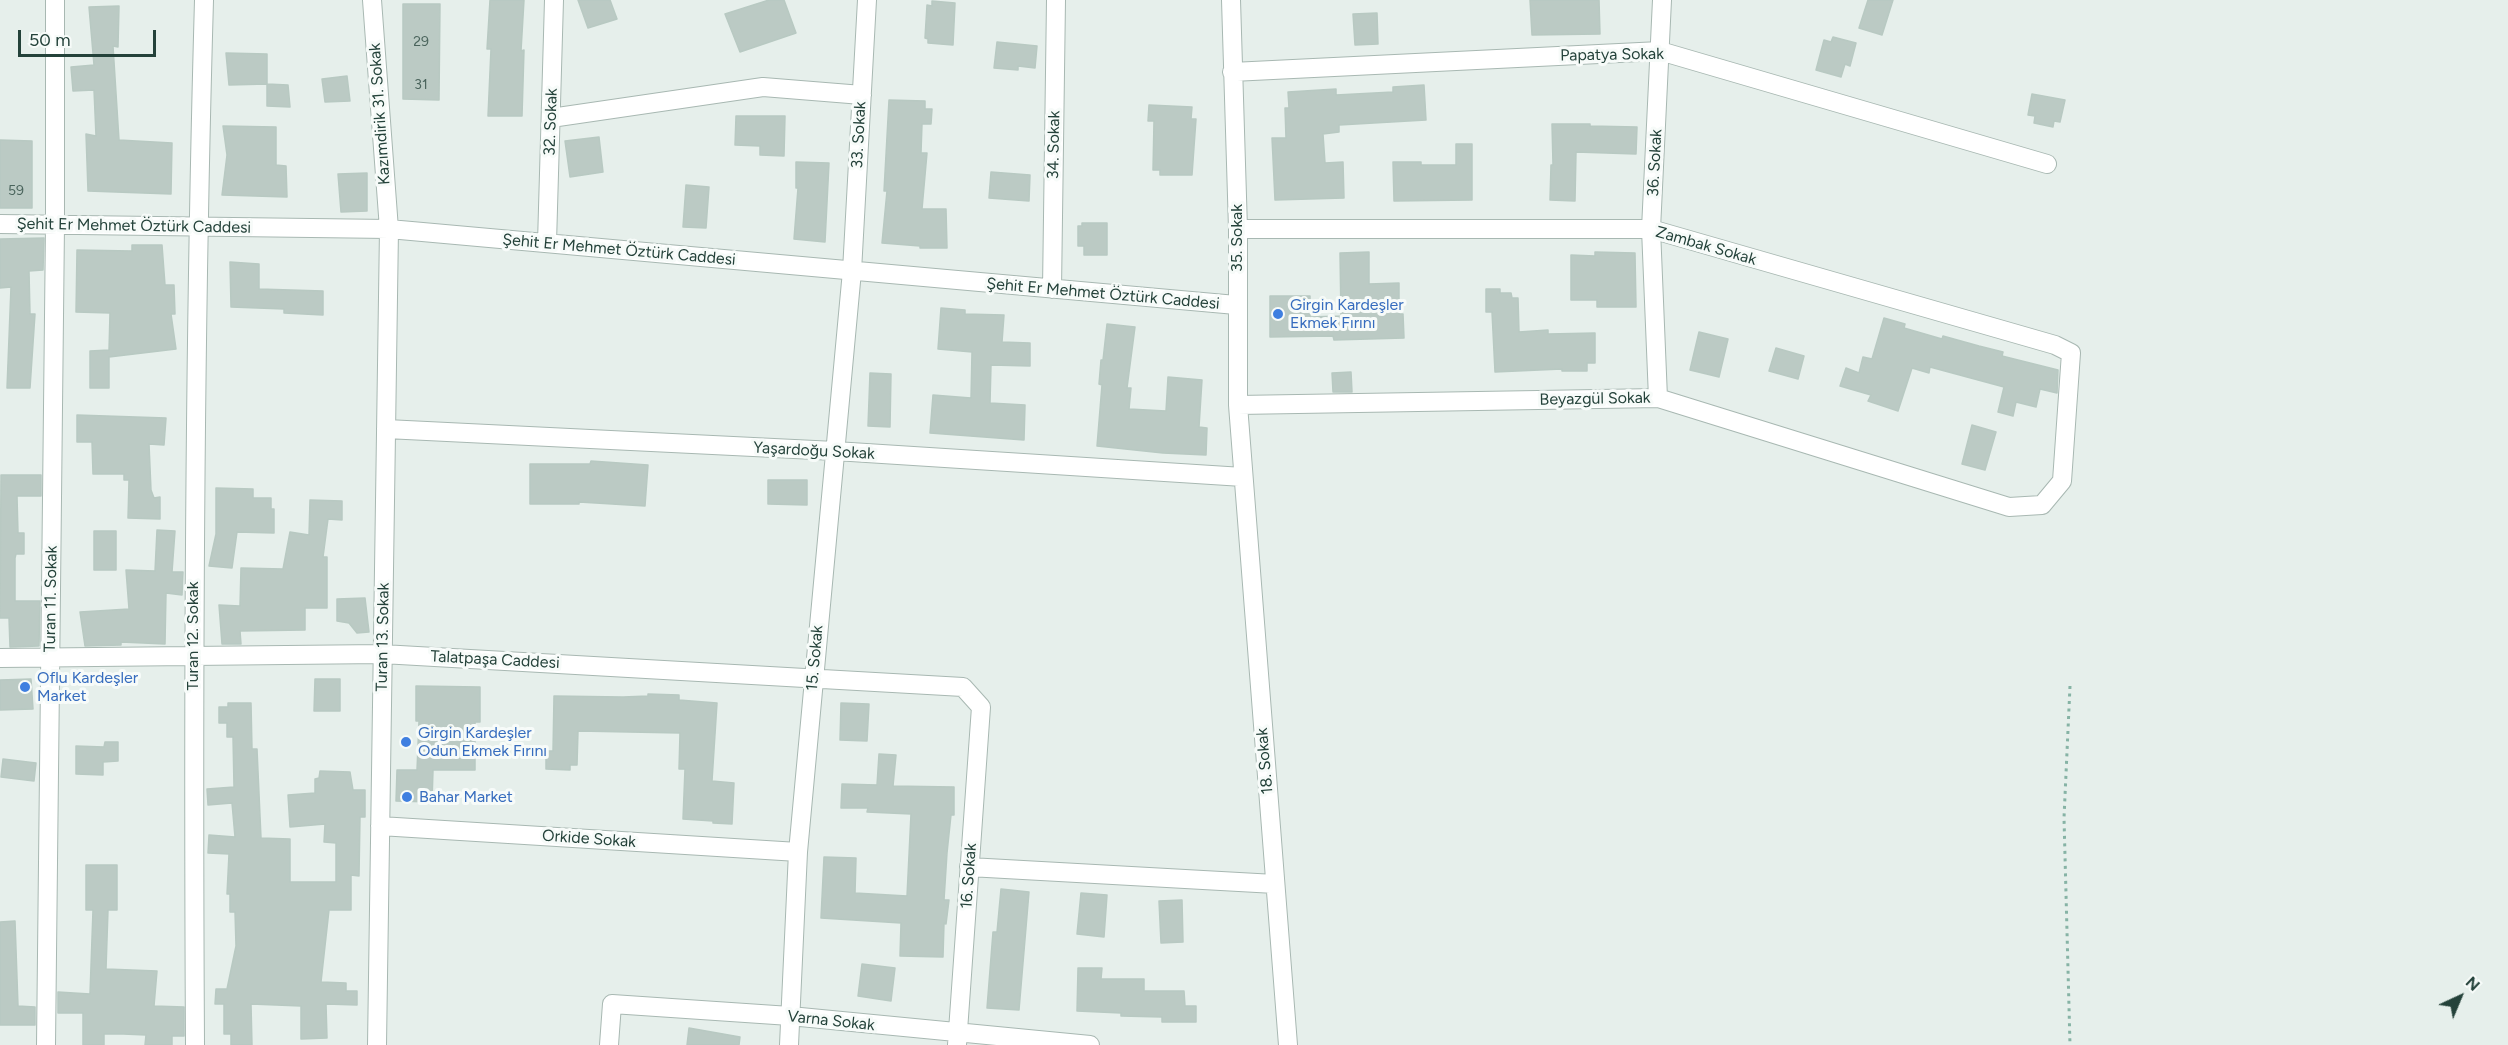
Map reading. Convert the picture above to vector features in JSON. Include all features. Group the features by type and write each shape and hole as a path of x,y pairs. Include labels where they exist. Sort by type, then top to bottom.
{"street":[{"name":"Turan 11. Sokak","path":"46,1045 55,225 55,0"},
{"name":"Turan 12. Sokak","path":"195,1045 192,656 197,226 204,0"},
{"name":"Kazımdirik 31. Sokak","path":"372,0 388,229"},
{"name":"32. Sokak","path":"547,243 554,0"},
{"name":"33. Sokak","path":"852,271 867,0"},
{"name":"34. Sokak","path":"1052,289 1056,0"},
{"name":"35. Sokak","path":"1231,0 1238,229 1236,305 1238,405 1243,477"},
{"name":"36. Sokak","path":"1658,398 1651,229 1662,0"},
{"name":"Papatya Sokak","path":"1232,72 1660,51 2047,164"},
{"path":"551,118 763,87 862,95"},
{"name":"Şehit Er Mehmet Öztürk Caddesi","path":"0,224 388,229 1236,305"},
{"name":"Turan 13. Sokak","path":"377,1045 388,229"},
{"name":"Zambak Sokak","path":"1238,229 1651,229 2055,345"},
{"name":"15. Sokak","path":"789,1045 798,852 852,271"},
{"name":"Beyazgül Sokak","path":"1238,405 1658,398 2009,507 2042,506 2062,481 2071,353 2055,345"},
{"name":"Yaşardoğu Sokak","path":"386,429 835,451 1243,477"},
{"name":"18. Sokak","path":"1243,477 1288,1045"},
{"name":"Talatpaşa Caddesi","path":"0,658 382,654 963,687 981,706"},
{"name":"16. Sokak","path":"957,1039 981,706"},
{"name":"Orkide Sokak","path":"380,826 798,852"},
{"path":"969,867 1275,884"},
{"name":"Varna Sokak","path":"609,1045 612,1004 790,1016 957,1039 1090,1045"}],"path":[{"path":"2070,686 2064,818 2070,1045"}],"building":[{"path":"490,0 524,0 521,51 524,50 522,116 488,116 491,49 487,49"},
{"path":"578,0 610,0 617,19 588,28"},
{"path":"769,0 784,0 796,33 740,52 725,14"},
{"path":"1530,0 1599,0 1600,34 1532,35"},
{"path":"1868,0 1893,0 1882,35 1859,28"},
{"path":"932,1 955,3 953,45 928,43 928,39 925,38 927,5 932,6"},
{"path":"403,4 440,4 439,100 403,99"},
{"path":"119,6 118,47 113,46 119,140 172,143 171,194 88,191 86,134 96,136 94,90 73,91 71,67 94,65 89,7"},
{"path":"1377,13 1378,44 1355,45 1353,14"},
{"path":"1833,37 1856,43 1850,66 1845,64 1841,77 1816,70 1824,40 1831,42"},
{"path":"997,42 1037,46 1035,68 1018,66 1018,70 994,68"},
{"path":"226,53 267,54 267,84 229,85"},
{"path":"347,76 350,101 325,102 322,79"},
{"path":"267,84 288,85 290,107 267,106"},
{"path":"1424,85 1426,120 1339,125 1339,132 1323,134 1325,163 1343,162 1344,198 1275,200 1272,138 1286,138 1285,108 1289,108 1288,92 1336,89 1336,95 1393,92 1393,87"},
{"path":"2032,94 2065,100 2060,122 2054,121 2053,127 2034,123 2035,116 2028,115"},
{"path":"889,100 925,101 925,109 932,109 931,124 922,124 921,153 927,153 922,209 946,209 947,248 920,248 920,246 882,243 887,191 884,191"},
{"path":"1149,105 1192,107 1191,119 1196,119 1192,175 1160,175 1160,170 1153,170 1154,121 1148,121"},
{"path":"736,116 785,116 784,156 760,155 760,146 735,145"},
{"path":"1552,124 1637,127 1636,154 1576,152 1575,201 1550,200 1551,165 1553,165"},
{"path":"223,126 276,127 276,165 286,166 287,197 222,195 227,155"},
{"path":"599,137 603,172 570,177 565,141"},
{"path":"0,140 32,141 32,208 0,208"},
{"path":"1456,144 1472,144 1472,200 1394,201 1393,162 1456,165"},
{"path":"796,162 829,163 825,242 794,239 798,188 796,188"},
{"path":"991,172 1030,175 1029,201 989,198"},
{"path":"367,173 367,211 341,212 338,174"},
{"path":"686,185 709,187 706,228 683,227"},
{"path":"1082,223 1107,223 1107,255 1084,255 1084,246 1078,246 1078,226 1082,226"},
{"path":"44,238 43,270 29,271 30,314 35,314 30,388 7,388 11,287 0,288 0,239"},
{"path":"132,245 162,245 165,285 174,285 175,314 171,314 176,349 109,357 109,388 90,388 90,351 109,350 110,313 76,312 77,250 132,251"},
{"path":"1369,252 1369,284 1399,283 1399,314 1403,314 1404,338 1334,340 1333,336 1270,337 1270,296 1310,296 1310,317 1341,316 1340,253"},
{"path":"1595,252 1635,253 1636,307 1597,307 1597,300 1571,300 1571,255 1595,256"},
{"path":"230,262 259,264 259,289 323,291 323,315 284,313 284,309 231,307"},
{"path":"1486,289 1500,289 1500,293 1511,293 1512,298 1518,298 1519,332 1548,330 1548,334 1595,333 1595,363 1587,363 1587,371 1562,371 1562,369 1495,372 1492,312 1486,312"},
{"path":"941,308 965,310 965,314 1004,315 1002,342 1030,343 1030,366 991,365 990,403 1025,405 1024,440 930,433 933,395 971,398 972,352 938,349"},
{"path":"1884,318 1905,324 1904,328 2003,352 2002,356 2058,370 2057,393 2040,389 2036,407 2016,402 2013,416 1998,412 2004,387 1930,367 1929,373 1912,368 1898,411 1868,401 1871,395 1840,386 1846,368 1859,373 1863,357 1872,359"},
{"path":"1107,324 1135,327 1127,388 1131,388 1129,409 1166,411 1168,377 1202,380 1199,427 1207,428 1206,455 1097,446 1102,385 1099,384"},
{"path":"1699,332 1728,339 1719,377 1690,370"},
{"path":"1776,348 1804,356 1798,379 1769,371"},
{"path":"1351,372 1352,392 1333,392 1332,373"},
{"path":"870,373 891,374 890,427 868,426"},
{"path":"77,415 166,418 164,445 149,444 151,490 154,498 160,497 160,519 128,518 129,480 124,480 124,474 93,474 92,442 77,442"},
{"path":"1972,425 1996,432 1985,470 1962,464"},
{"path":"591,461 648,465 645,506 579,502 579,504 530,504 530,464 590,464"},
{"path":"1,475 41,475 41,496 17,496 18,533 24,533 24,554 16,554 15,558 15,601 40,601 39,646 10,647 9,618 0,618"},
{"path":"768,480 807,480 807,505 768,504"},
{"path":"216,488 253,489 253,498 271,498 271,509 274,509 274,533 237,532 232,568 209,566 216,534"},
{"path":"310,500 342,501 342,520 328,519 323,557 327,557 327,608 305,608 305,630 240,631 241,644 222,644 219,605 240,606 241,568 283,569 290,532 309,535"},
{"path":"157,530 175,531 172,572 183,572 182,595 166,593 165,644 121,642 121,645 85,646 80,612 129,609 126,570 155,571"},
{"path":"94,531 116,531 116,570 94,570"},
{"path":"365,598 369,632 357,633 349,623 337,621 337,599"},
{"path":"31,679 33,709 0,710 0,680"},
{"path":"315,679 340,679 340,711 314,711"},
{"path":"416,686 480,687 480,722 475,722 475,770 433,770 432,802 396,801 397,770 417,770 419,721 416,721"},
{"path":"648,694 679,695 679,700 717,703 712,781 734,783 732,824 683,819 685,769 679,769 680,733 578,731 577,765 570,765 570,770 546,769 546,751 553,751 554,696 623,697 648,696"},
{"path":"228,703 251,703 252,749 257,749 261,838 290,839 290,882 336,882 336,843 324,842 325,824 290,827 288,795 315,793 315,779 319,778 320,771 350,772 353,790 365,790 365,817 360,817 359,876 351,875 351,910 329,910 321,982 346,983 346,991 357,991 357,1005 326,1004 327,1038 301,1039 301,1006 251,1004 252,1045 231,1045 231,1034 224,1034 224,1004 215,1004 216,989 227,989 236,946 235,912 230,912 230,894 227,894 229,854 208,853 209,835 235,837 232,803 208,805 207,789 234,787 233,737 227,737 227,723 219,723 219,707 228,707"},
{"path":"841,703 869,704 867,741 840,740"},
{"path":"105,742 118,742 118,761 103,762 103,775 76,774 76,746 104,747"},
{"path":"879,754 896,755 893,786 954,787 954,815 951,815 947,853 944,900 949,900 946,924 944,923 943,957 900,956 901,923 821,918 824,857 856,858 855,893 907,896 911,814 867,812 868,808 841,808 842,784 877,785"},
{"path":"3,759 36,763 34,781 1,777"},
{"path":"86,865 117,865 117,910 108,910 106,969 157,971 154,1006 184,1007 184,1036 172,1036 172,1045 145,1045 146,1035 104,1034 104,1045 83,1045 83,1013 58,1013 58,992 90,994 93,910 86,910"},
{"path":"1001,889 1029,892 1019,1010 987,1008 993,932 997,932"},
{"path":"1081,893 1107,895 1104,937 1077,934"},
{"path":"1182,900 1183,942 1161,943 1159,901"},
{"path":"15,921 18,1006 35,1007 35,1025 0,1025 0,922"},
{"path":"862,964 895,968 891,1001 858,996"},
{"path":"1078,968 1102,968 1101,979 1144,979 1144,991 1184,991 1185,1006 1196,1006 1196,1022 1162,1022 1162,1017 1121,1016 1121,1013 1077,1011"},
{"path":"689,1028 740,1037 739,1045 687,1045"}],"place":[{"name":"Girgin Kardeşler Ekmek Fırını","path":"1278,314"},
{"name":"Oflu Kardeşler Market","path":"25,687"},
{"name":"Girgin Kardeşler Odun Ekmek Fırını","path":"406,742"},
{"name":"Bahar Market","path":"407,797"}]}
